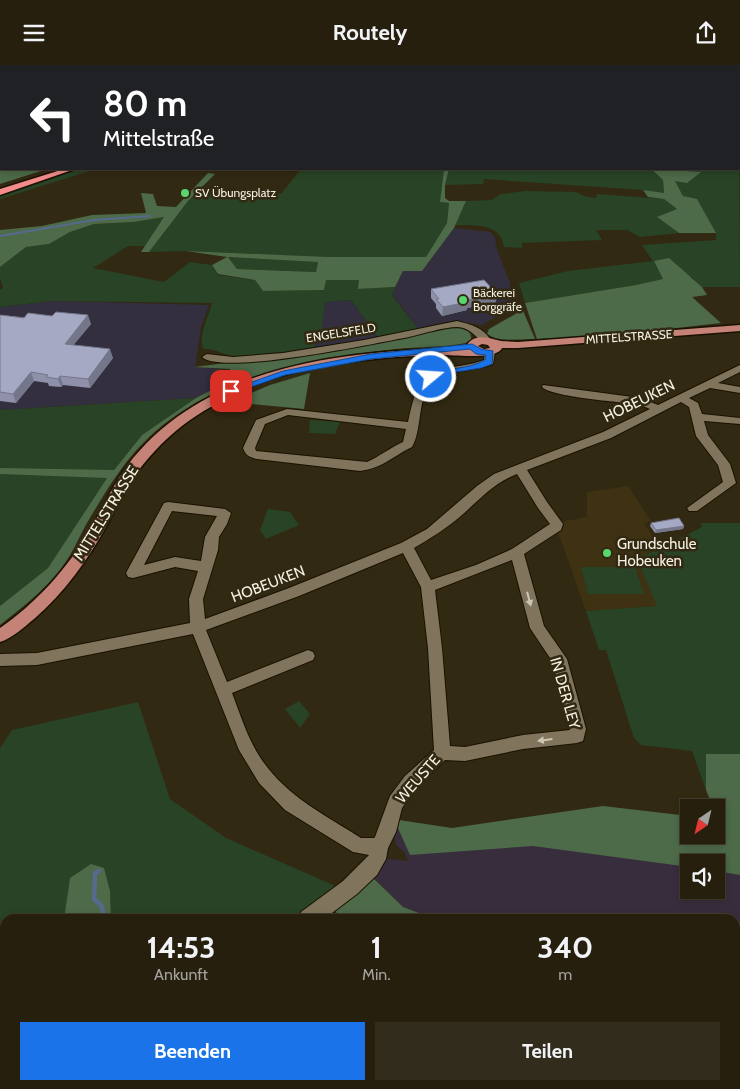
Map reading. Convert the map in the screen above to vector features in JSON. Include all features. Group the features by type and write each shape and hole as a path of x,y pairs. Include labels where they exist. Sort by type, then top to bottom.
{"highway":[{"path":"0,188 55,170"},
{"path":"0,192 68,170"}],"main road":[{"name":"MITTELSTRASSE","path":"0,636 28,617 50,596 81,557 118,491 138,462 158,438 210,401 254,383 311,367 371,356 740,327"}],"street":[{"name":"ENGELSFELD","path":"208,357 233,360 283,355 357,344 457,324 468,326 484,347"},
{"path":"413,426 286,412 260,422 249,448 251,453 257,455 365,467 387,458 393,451 408,444 413,426 423,387 427,381 442,372 477,367 484,347"},
{"name":"HOBEUKEN","path":"0,660 37,659 198,627 271,601 406,546 445,523 488,483 520,468 606,435 710,384 740,367"},
{"path":"710,384 740,390"},
{"path":"547,387 563,391 640,401 659,409"},
{"path":"682,398 694,405 702,436 724,464 735,485 693,508"},
{"path":"698,417 740,421"},
{"path":"428,587 481,568 517,551 556,527 557,524 542,505 520,468"},
{"path":"206,567 175,562 133,573 168,506 225,513 221,524 212,537 211,550 206,567 196,599 198,627 248,749 265,778 278,792 309,816 359,846 378,847"},
{"name":"WEUSTE","path":"314,914 369,870 379,857 380,850 378,847 384,842 392,811 402,793 442,753 435,648 428,587 406,546"},
{"name":"IN DER LEY","path":"442,753 464,754 523,742 576,736 578,729 559,659 537,628 517,551"},
{"path":"223,690 308,657"}],"shaded area":[{"path":"454,228 490,232 495,237 496,247 510,283 512,307 482,325 463,322 418,329 392,294 403,271 422,270"},
{"path":"351,300 378,337 348,344 315,347 316,338 321,337 324,302"},
{"path":"52,301 209,305 201,327 195,367 229,370 227,382 196,398 0,410 0,307"},
{"name":"Grundschule Hobeuken","path":"628,486 651,521 644,523 660,547 637,559 658,606 586,611 557,529 560,522 587,517 587,492"},
{"path":"397,826 680,866 680,899 725,899 725,872 740,875 740,914 422,914 403,907 370,875 381,858 408,861 404,852 396,845 394,829"}],"green space":[{"path":"0,170 44,170 0,184"},
{"path":"77,170 93,170 0,199 0,195"},
{"path":"300,170 444,170 440,202 449,203 447,223 426,257 330,257 186,251 149,252 188,201 201,190 281,194"},
{"path":"444,170 449,170 445,185 445,198 449,201 466,201 454,228 422,271 403,271 395,287 358,289 359,280 326,280 324,290 263,291 255,280 218,274 212,265 227,257 186,251 330,257 426,257 447,223 449,203 440,202","holes":["228,257 318,263 316,272 237,269"]},
{"path":"449,170 654,170 652,171 663,180 664,194 643,190 484,179 483,184 445,185"},
{"path":"652,170 701,172 687,183 675,181 683,196 697,199 716,233 679,233 657,217 677,209 664,199 648,197 643,190 664,193 663,180"},
{"path":"681,170 739,170 740,287 702,287 692,277 664,279 525,303 519,283 568,271 653,261 642,245 716,240 716,233 683,196 674,180 700,172"},
{"path":"208,173 215,174 188,201 149,252 141,252 164,217 134,222 94,224 70,232 49,244 26,247 0,267 0,230 42,226 92,215 146,213 141,193 153,194 157,206 176,207"},
{"path":"526,191 576,192 584,196 596,198 597,194 664,199 678,210 658,218 679,233 640,237 627,230 596,230 602,240 522,243 522,248 504,247 502,239 492,229 455,225 466,201 491,200 501,194"},
{"path":"165,217 145,246 128,246 93,268 164,282 190,262 212,265 218,275 255,280 263,291 324,290 325,280 360,279 358,289 395,287 392,295 418,329 378,337 351,300 325,302 321,337 316,338 315,347 267,355 237,356 203,349 202,337 212,303 52,301 0,307 0,290 3,288 0,278 0,267 26,247 49,244 70,232 94,224 134,222"},
{"path":"228,257 318,262 317,272 237,269"},
{"path":"669,258 702,287 707,295 692,297 721,323 614,335 537,339 525,303 663,279 654,261"},
{"path":"521,306 535,339 498,340 487,334 489,329 517,313"},
{"path":"456,327 467,330 471,335 471,341 447,346 370,352 319,360 269,372 220,390 177,414 146,441 121,470 87,523 70,555 53,578 0,625 0,606 48,568 107,478 0,474 0,468 114,470 142,435 196,398 227,382 230,369 194,367 348,348"},
{"path":"310,373 304,409 230,402 270,385"},
{"path":"196,398 142,435 107,478 48,568 0,606 0,410"},
{"path":"310,420 340,422 335,434 309,433"},
{"path":"268,509 290,512 299,525 266,539 260,530"},
{"path":"701,523 740,523 740,754 707,754 706,790 692,751 641,745 634,738 606,650 599,650 586,611 657,606 637,559 702,527"},
{"path":"581,567 635,567 644,594 588,594"},
{"path":"299,701 310,714 300,728 285,709"},
{"path":"138,702 170,799 226,838 340,888 308,914 111,914 110,891 70,878 65,914 0,914 0,748 12,730"},
{"path":"706,754 740,754 740,875 725,872 725,854 680,854 680,866 533,846 410,855 397,826 399,820 452,828 603,806 680,815 680,844 725,844 725,799 710,799 706,790"},
{"path":"91,864 104,868 110,891 111,914 65,914 70,878"},
{"path":"370,875 403,907 422,914 338,914 329,905"}],"building":[{"path":"484,280 497,294 443,307 431,289"},
{"path":"56,312 88,315 65,344 110,349 88,379 60,376 58,379 31,372 13,394 0,392 0,315 24,318 28,313 52,316"},
{"path":"679,518 684,526 656,530 651,523"}],"waterway":[{"path":"698,170 703,170"},
{"path":"0,236 94,220 150,216"},
{"path":"99,871 95,873 94,899 101,905 104,914"}],"place":[{"name":"SV Übungsplatz","path":"185,193"},
{"name":"Bäckerei Borggräfe","path":"463,300"},
{"name":"Grundschule Hobeuken","path":"607,553"}],"route":[{"path":"231,391 283,373 371,356 451,350 472,346 479,352 490,352 489,362 481,366 442,372 431,377"}]}
